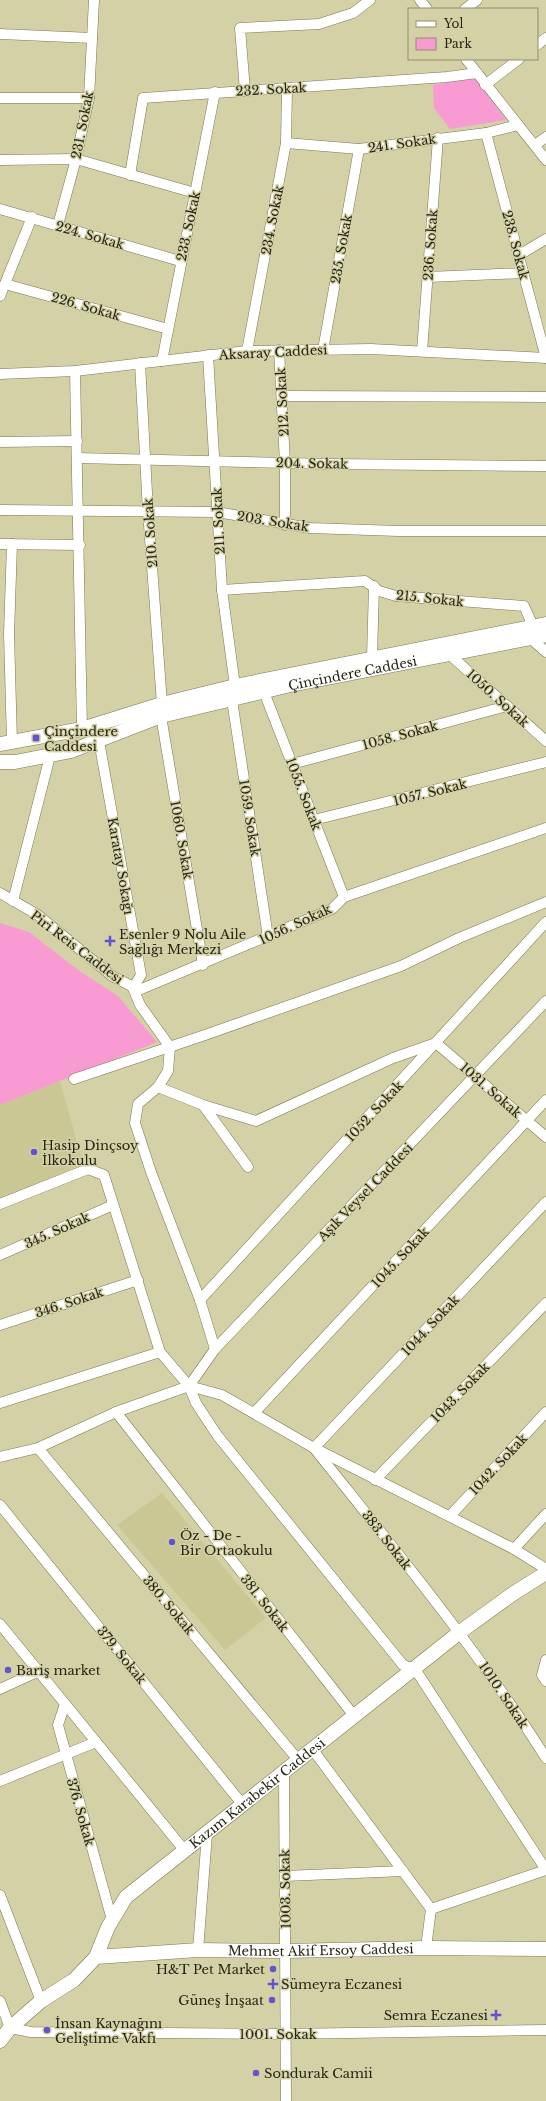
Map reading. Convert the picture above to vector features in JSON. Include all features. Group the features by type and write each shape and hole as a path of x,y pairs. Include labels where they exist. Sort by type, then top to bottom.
{"main road":[{"name":"Çinçindere Caddesi","path":"6,743 82,729 162,710 235,686 372,658 536,630 546,635"},
{"name":"Çinçindere Caddesi","path":"0,762 16,762 50,756 99,741 162,710 232,700 449,654 536,630"},
{"path":"232,700 235,686"},
{"name":"Kazım Karabekir Caddesi","path":"0,2041 10,2028 42,2000 74,1980 96,1958 112,1920 126,1897 415,1670 460,1632 546,1572"},
{"name":"Mehmet Akif Ersoy Caddesi","path":"96,1958 198,1950 285,1951 426,1948 546,1949"}],"street":[{"name":"231. Sokak","path":"58,225 76,159 89,98 94,0"},
{"path":"244,91 240,28 319,24 353,13 370,0"},
{"path":"420,0 426,8"},
{"path":"466,8 477,0"},
{"path":"0,34 92,38"},
{"path":"538,44 546,38"},
{"path":"467,60 546,160"},
{"path":"486,85 518,60"},
{"name":"232. Sokak","path":"130,175 143,98 447,77 477,72"},
{"name":"234. Sokak","path":"247,351 286,143 287,89"},
{"name":"233. Sokak","path":"162,360 180,261 215,92"},
{"path":"0,98 89,98"},
{"name":"241. Sokak","path":"286,143 359,149 486,132 518,126"},
{"name":"238. Sokak","path":"486,132 546,358"},
{"path":"535,145 546,137"},
{"name":"236. Sokak","path":"422,351 438,138"},
{"name":"235. Sokak","path":"323,350 359,149"},
{"path":"0,160 76,159 195,193"},
{"name":"224. Sokak","path":"0,209 180,261"},
{"path":"0,296 32,217"},
{"path":"519,255 545,240"},
{"path":"428,277 524,273"},
{"name":"226. Sokak","path":"5,284 168,329"},
{"name":"Aksaray Caddesi","path":"0,374 75,371 208,355 247,351 279,350 372,349 546,358"},
{"name":"212. Sokak","path":"279,350 285,463 285,525"},
{"name":"211. Sokak","path":"208,355 222,590 235,686"},
{"name":"210. Sokak","path":"140,363 148,511 162,710"},
{"path":"75,371 80,545 82,729"},
{"path":"282,396 546,397"},
{"path":"0,442 77,441"},
{"name":"204. Sokak","path":"77,458 285,463 546,466"},
{"name":"203. Sokak","path":"0,510 79,512 217,512 285,525 310,528 398,531 546,531"},
{"path":"0,544 80,545"},
{"path":"6,743 12,544"},
{"name":"215. Sokak","path":"222,590 365,581 379,591 396,596 524,606 536,630"},
{"path":"372,658 374,586"},
{"path":"536,630 546,652"},
{"name":"1050. Sokak","path":"449,654 546,741"},
{"name":"1055. Sokak","path":"264,692 344,897"},
{"name":"1059. Sokak","path":"232,700 268,937"},
{"name":"1058. Sokak","path":"292,764 507,706"},
{"name":"1060. Sokak","path":"162,710 203,965"},
{"name":"Karatay Sokağı","path":"99,741 141,975 133,988"},
{"path":"13,901 50,756"},
{"name":"1057. Sokak","path":"314,820 546,762"},
{"name":"1056. Sokak","path":"133,988 139,990 268,937 332,909 344,897 546,828"},
{"name":"Piri Reis Caddesi","path":"0,893 38,914 112,976 133,988"},
{"path":"74,1078 170,1047 401,966 459,938 546,902"},
{"name":"1052. Sokak","path":"200,1300 546,922"},
{"path":"133,988 140,1005 170,1047 168,1071 158,1087 138,1104 135,1123 151,1172 200,1300 215,1349"},
{"name":"Aşık Veysel Caddesi","path":"188,1386 215,1349 546,1001"},
{"path":"158,1087 204,1105 256,1121 393,1058 436,1043"},
{"name":"1031. Sokak","path":"436,1043 546,1137"},
{"name":"1045. Sokak","path":"254,1413 546,1100"},
{"path":"204,1105 248,1167"},
{"path":"0,1204 88,1169 104,1175 160,1352 188,1386 196,1403 217,1435 403,1665 415,1670 546,1870 431,1909"},
{"name":"1044. Sokak","path":"314,1448 546,1202"},
{"name":"345. Sokak","path":"0,1255 113,1205"},
{"name":"346. Sokak","path":"0,1325 138,1280"},
{"name":"1043. Sokak","path":"375,1480 546,1304"},
{"path":"0,1403 160,1352"},
{"path":"0,1457 38,1448 116,1412 188,1386 222,1395 314,1448 375,1480 514,1548 546,1569"},
{"name":"381. Sokak","path":"116,1412 355,1717"},
{"name":"1042. Sokak","path":"450,1516 546,1412"},
{"name":"380. Sokak","path":"38,1448 299,1761"},
{"name":"383. Sokak","path":"314,1448 460,1632"},
{"name":"379. Sokak","path":"0,1506 243,1805"},
{"path":"514,1548 546,1514"},
{"path":"0,1624 185,1851"},
{"name":"1010. Sokak","path":"460,1632 510,1701 546,1758"},
{"path":"546,1660 542,1675 546,1681"},
{"path":"0,1689 39,1671"},
{"name":"376. Sokak","path":"65,1704 58,1725 112,1920"},
{"path":"0,1781 66,1756 96,1742"},
{"path":"313,1750 431,1909 426,1948"},
{"name":"1003. Sokak","path":"284,1773 286,2101"},
{"path":"198,1950 207,1834"},
{"path":"285,1876 403,1872"},
{"path":"0,1895 42,2000"},
{"path":"0,2001 10,2028"},
{"name":"1001. Sokak","path":"10,2028 31,2032 285,2034 546,2030"}],"shaded area":[{"path":"60,1081 83,1164 0,1199 0,1105"},
{"path":"162,1493 266,1618 225,1650 117,1525"}],"green space":[{"path":"474,77 506,120 450,129 434,108 433,85"},
{"path":"0,923 29,932 78,970 118,996 157,1042 0,1105"}],"place":[{"name":"Çinçindere Caddesi","path":"36,738"},
{"name":"Esenler 9 Nolu Aile Sağlığı Merkezi","path":"110,941"},
{"name":"Hasip Dinçsoy İlkokulu","path":"34,1152"},
{"name":"Öz - De - Bir Ortaokulu","path":"172,1542"},
{"name":"Bariş market","path":"8,1670"},
{"name":"H&T Pet Market","path":"273,1969"},
{"name":"Sümeyra Eczanesi","path":"273,1984"},
{"name":"Güneş İnşaat","path":"272,2000"},
{"name":"Semra Eczanesi","path":"496,2015"},
{"name":"İnsan Kaynağını Geliştime Vakfı","path":"47,2030"},
{"name":"Sondurak Camii","path":"256,2073"}]}
